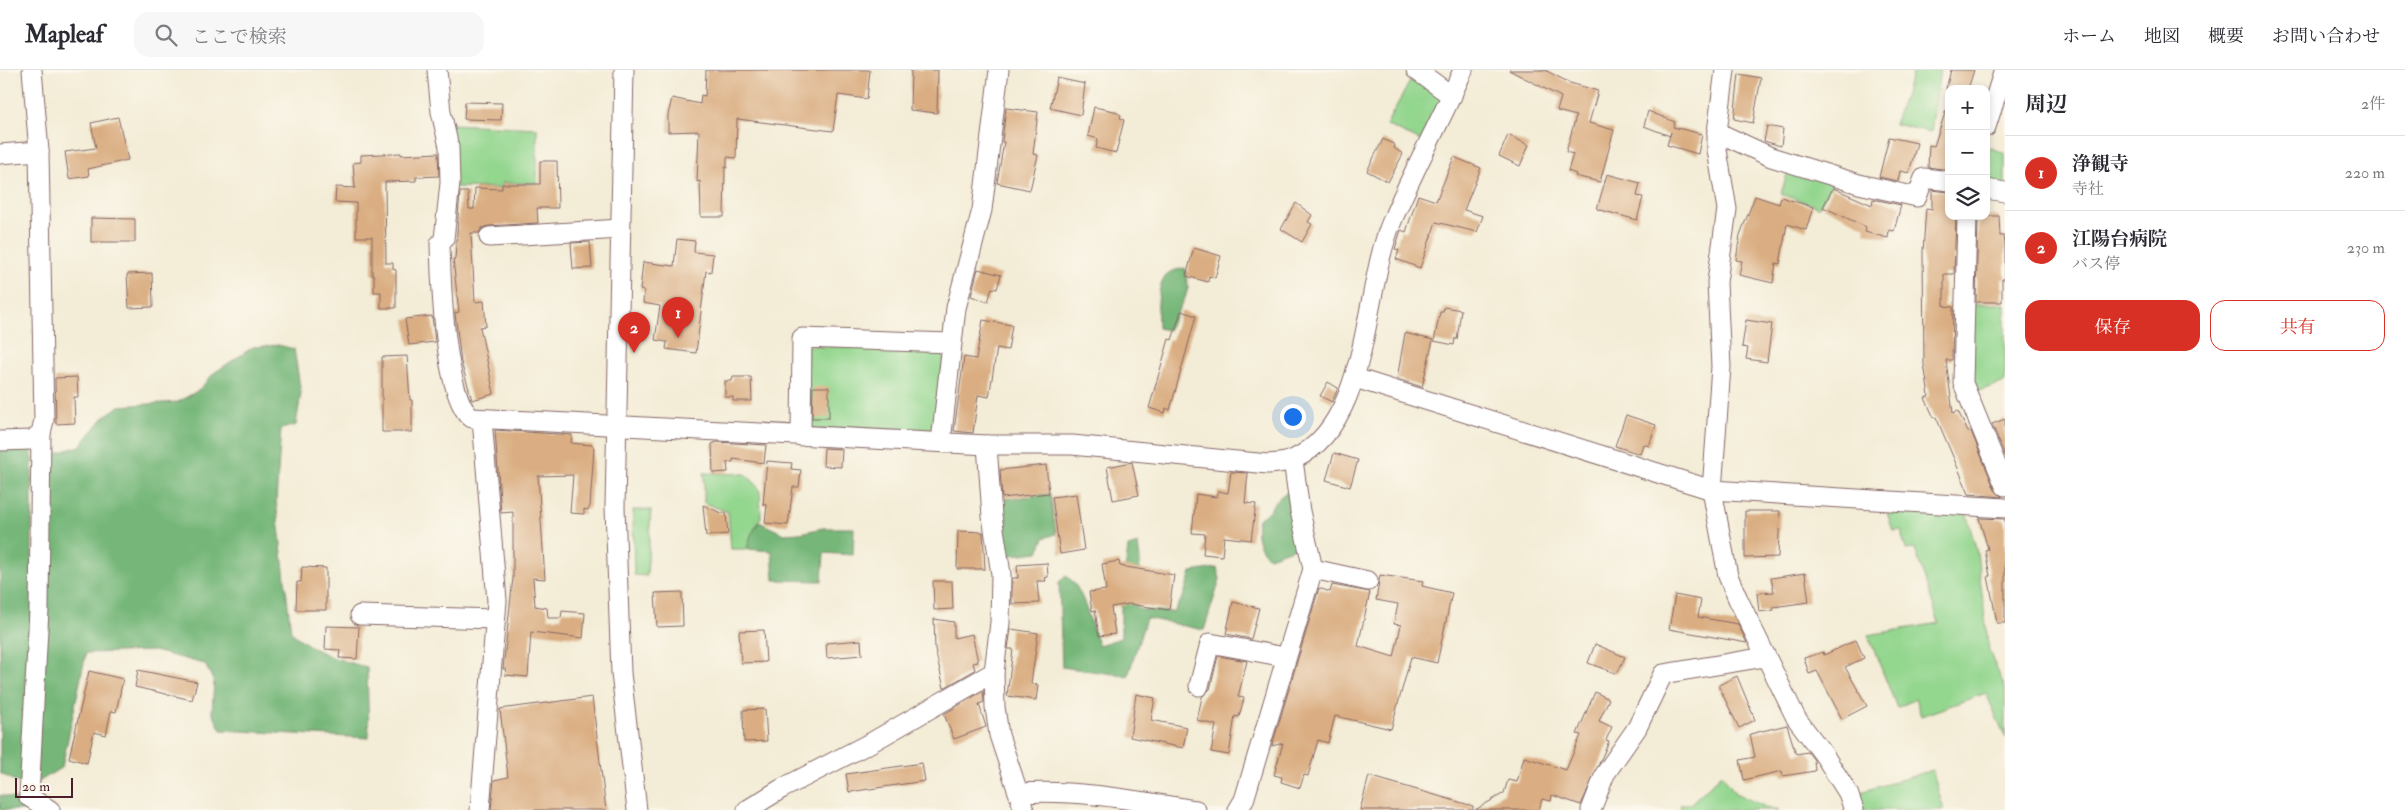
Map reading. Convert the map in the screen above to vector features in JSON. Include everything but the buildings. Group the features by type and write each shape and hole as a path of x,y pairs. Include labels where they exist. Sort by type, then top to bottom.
{"street":[{"path":"32,70 39,151 45,375 44,420 41,433 39,610 29,797 50,810"},
{"path":"436,70 441,112 449,147 450,183 444,239 440,244 445,330 454,384 461,408 472,418 987,445 1072,445 1268,464 1293,460 1311,449 1328,433 1343,409 1355,378 1380,257 1391,222 1452,96 1462,70"},
{"path":"624,70 615,507 618,610 625,713 637,810"},
{"path":"940,442 956,308 982,210 999,70"},
{"path":"1416,70 1452,96"},
{"path":"1725,70 1717,132 1717,150 1727,208 1717,282 1721,367 1712,490 1728,576 1796,718 1824,755 1848,793 1854,810"},
{"path":"1990,114 2004,70"},
{"path":"1717,132 1771,157 1859,184 1916,197 1924,178 1945,181"},
{"path":"0,154 39,151"},
{"path":"1990,189 2005,192"},
{"path":"1967,220 1963,383 2005,486"},
{"path":"489,237 621,228"},
{"path":"801,436 802,338 951,343"},
{"path":"1355,378 1712,490 2005,508"},
{"path":"480,810 496,601 482,419"},
{"path":"0,441 32,440 41,433"},
{"path":"987,445 992,516 1001,574 1000,623 994,672 995,707 999,735 1022,802 1044,791 1099,795 1196,810"},
{"path":"1238,810 1244,800 1313,568 1300,511 1293,460"},
{"path":"1313,568 1368,581"},
{"path":"360,615 495,619"},
{"path":"1200,686 1210,643 1285,657"},
{"path":"1591,810 1605,774 1637,728 1663,674 1766,657"},
{"path":"747,810 781,789 872,742 994,672"}],"green space":[{"path":"1914,70 1940,70 1931,132 1894,124"},
{"path":"1414,74 1441,98 1421,141 1386,125"},
{"path":"450,124 537,128 537,183 502,183 502,188 454,187"},
{"path":"1990,148 2005,153 2005,185 1990,182"},
{"path":"1789,168 1834,181 1819,207 1781,194"},
{"path":"1185,268 1188,288 1185,298 1168,330 1158,328 1158,298 1162,283 1170,272"},
{"path":"1974,304 2005,304 2005,382 1976,392 1971,381"},
{"path":"278,345 294,349 301,393 296,425 281,429 276,501 291,632 326,654 367,667 369,738 221,730 212,712 214,682 205,664 154,651 86,653 62,767 37,783 48,456 80,446 105,416 119,406 178,402 199,390 214,373 253,347"},
{"path":"807,346 945,347 934,436 806,429"},
{"path":"0,445 32,446 32,633 22,785 0,773"},
{"path":"704,473 745,474 757,485 760,492 761,517 751,535 747,549 731,549 728,512 704,503"},
{"path":"1293,490 1303,545 1269,557 1262,550 1258,540 1256,529 1258,519 1268,512 1281,496"},
{"path":"1050,494 1056,534 1044,538 1038,552 1004,556 998,500"},
{"path":"1885,506 1966,511 1977,553 1989,651 2005,688 2005,737 1986,693 1921,716 1915,699 1897,708 1868,635 1939,623 1915,549 1906,550 1901,530 1893,531"},
{"path":"633,510 651,510 647,576 634,575"},
{"path":"759,522 784,534 823,528 854,528 853,555 824,553 822,581 774,580 772,551 747,549 751,535"},
{"path":"1138,544 1140,560 1135,604 1141,610 1174,612 1184,595 1191,572 1217,568 1220,579 1204,630 1146,618 1128,676 1062,667 1059,582 1066,576 1077,588 1099,645 1121,638 1121,603 1128,547"},
{"path":"1932,770 1944,810 1864,810 1858,793"},
{"path":"1722,774 1735,793 1768,808 1779,810 1680,810 1681,804 1690,804"},
{"path":"0,795 16,799 31,810 0,810"}],"place":[{"name":"浄観寺","path":"678,338"},
{"name":"江陽台病院","path":"634,353"}]}
